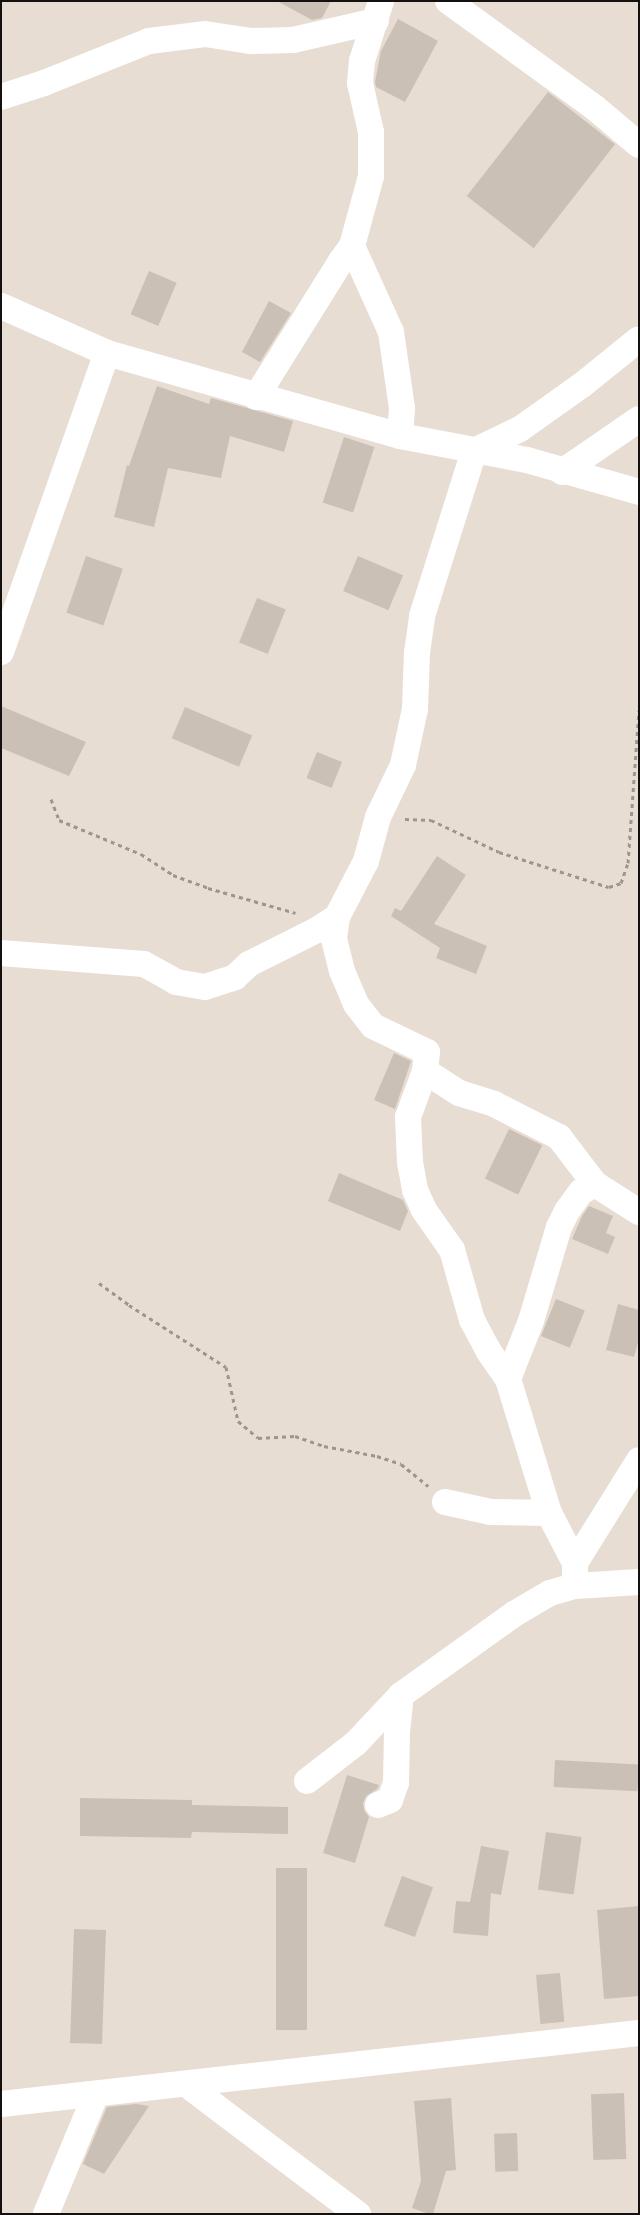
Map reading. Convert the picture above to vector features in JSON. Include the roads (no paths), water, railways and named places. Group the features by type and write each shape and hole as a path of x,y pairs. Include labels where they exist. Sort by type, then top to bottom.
{"street":[{"path":"448,1 594,107 639,146"},
{"path":"1,97 44,84 149,41 205,34 251,41 293,40 379,11"},
{"path":"256,397 352,246 371,176 371,132 360,83 362,60 379,11"},
{"path":"352,246 391,332 402,408 400,436"},
{"path":"1,306 107,353 256,397 400,436 527,460 562,472 639,492"},
{"path":"1,953 144,964 176,982 204,987 235,977 249,964 327,924 366,861 378,817 403,765 415,709 417,653 422,616 474,451 520,429 582,385 639,339"},
{"path":"1,652 107,353"},
{"path":"562,472 639,419"},
{"path":"327,924 334,938 342,971 356,1004 373,1026 427,1052 425,1071 408,1118 410,1163 415,1190 424,1210 452,1250 472,1320 488,1350 508,1379 549,1513 575,1574"},
{"path":"425,1071 459,1093 494,1104 559,1137 595,1184 639,1212"},
{"path":"508,1379 531,1321 560,1227 567,1211 581,1192 595,1184"},
{"path":"307,1781 356,1743 401,1695 514,1614 550,1593 575,1574 639,1460"},
{"path":"444,1502 491,1512 549,1513"},
{"path":"575,1574 639,1582"},
{"path":"378,1805 390,1800 396,1783 397,1732 401,1695"},
{"path":"1,2104 639,2033"},
{"path":"186,2084 358,2214"},
{"path":"46,2214 96,2094"}]}
